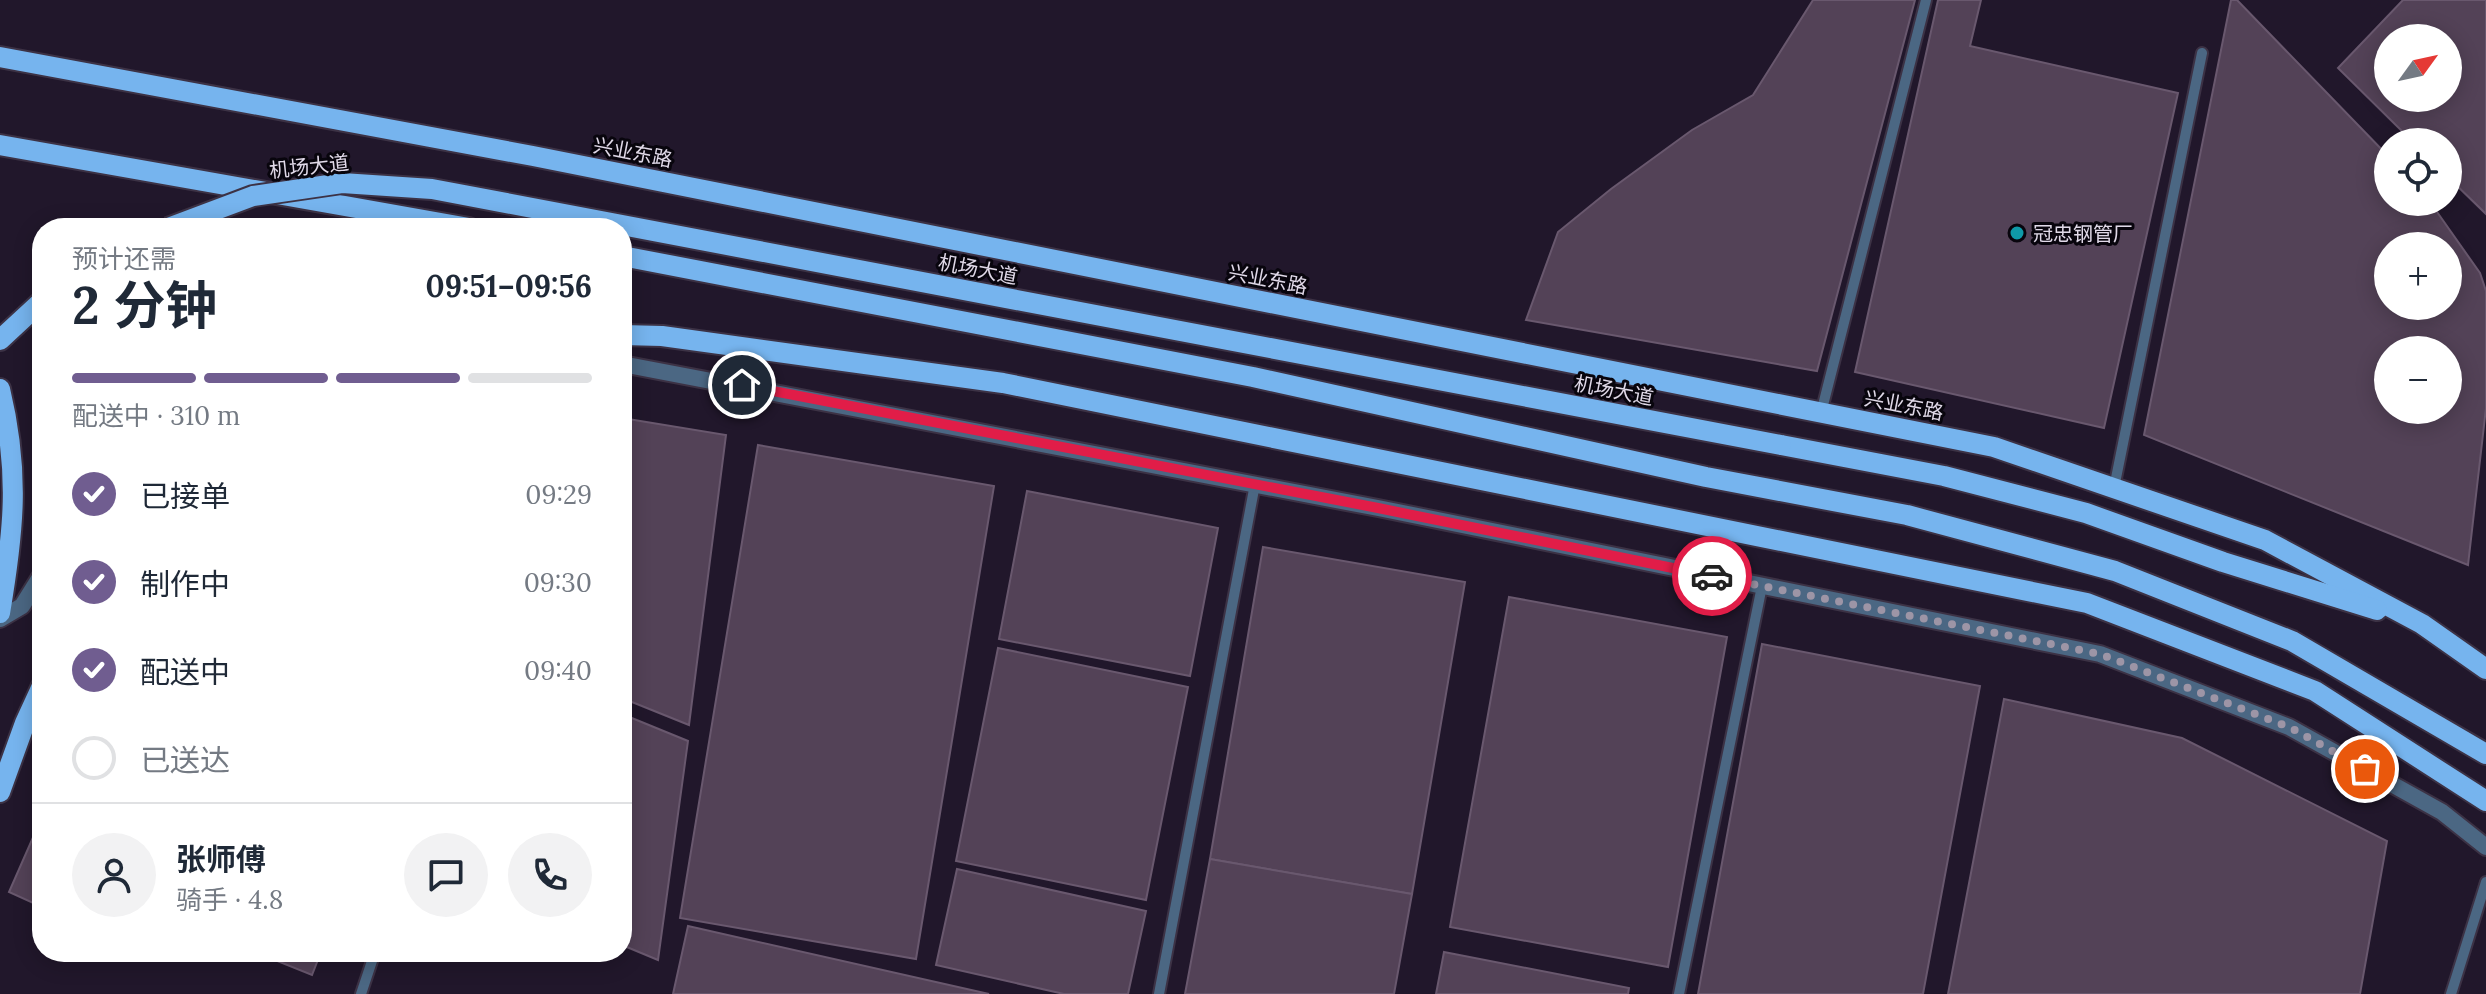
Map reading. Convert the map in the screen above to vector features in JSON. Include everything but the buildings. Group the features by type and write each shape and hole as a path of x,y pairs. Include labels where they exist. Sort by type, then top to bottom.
{"main road":[{"name":"兴业东路","path":"0,57 533,156 1994,447 2265,540 2422,624 2486,669"},
{"path":"0,145 412,218"},
{"name":"机场大道","path":"195,218 253,196 342,183 432,189 585,218"},
{"name":"机场大道","path":"632,227 1944,476 2086,513 2223,562 2422,624"},
{"path":"632,258 1253,377 1706,477 1907,515 2115,571 2292,641 2486,754"},
{"path":"0,340 32,310"},
{"path":"632,335 662,336 1003,383 2087,603 2315,691 2486,801"},
{"path":"0,389 12,453 15,499 11,549 0,613"},
{"path":"0,792 32,708"}],"street":[{"path":"632,366 1255,484 2100,654 2289,727 2442,812 2486,847"},
{"path":"0,619 22,606 32,590"}],"lane":[{"path":"1821,413 1926,0"},
{"path":"2114,488 2202,53"},
{"path":"1159,994 1255,484"},
{"path":"1679,994 1762,586"},
{"path":"2451,994 2486,882"},
{"path":"361,994 372,962"}],"way so far":[{"path":"1712,576 2100,654 2289,727 2365,769"}],"place":[{"name":"冠忠钢管厂","path":"2017,233"}],"route":[{"path":"742,385 1712,576"}]}
